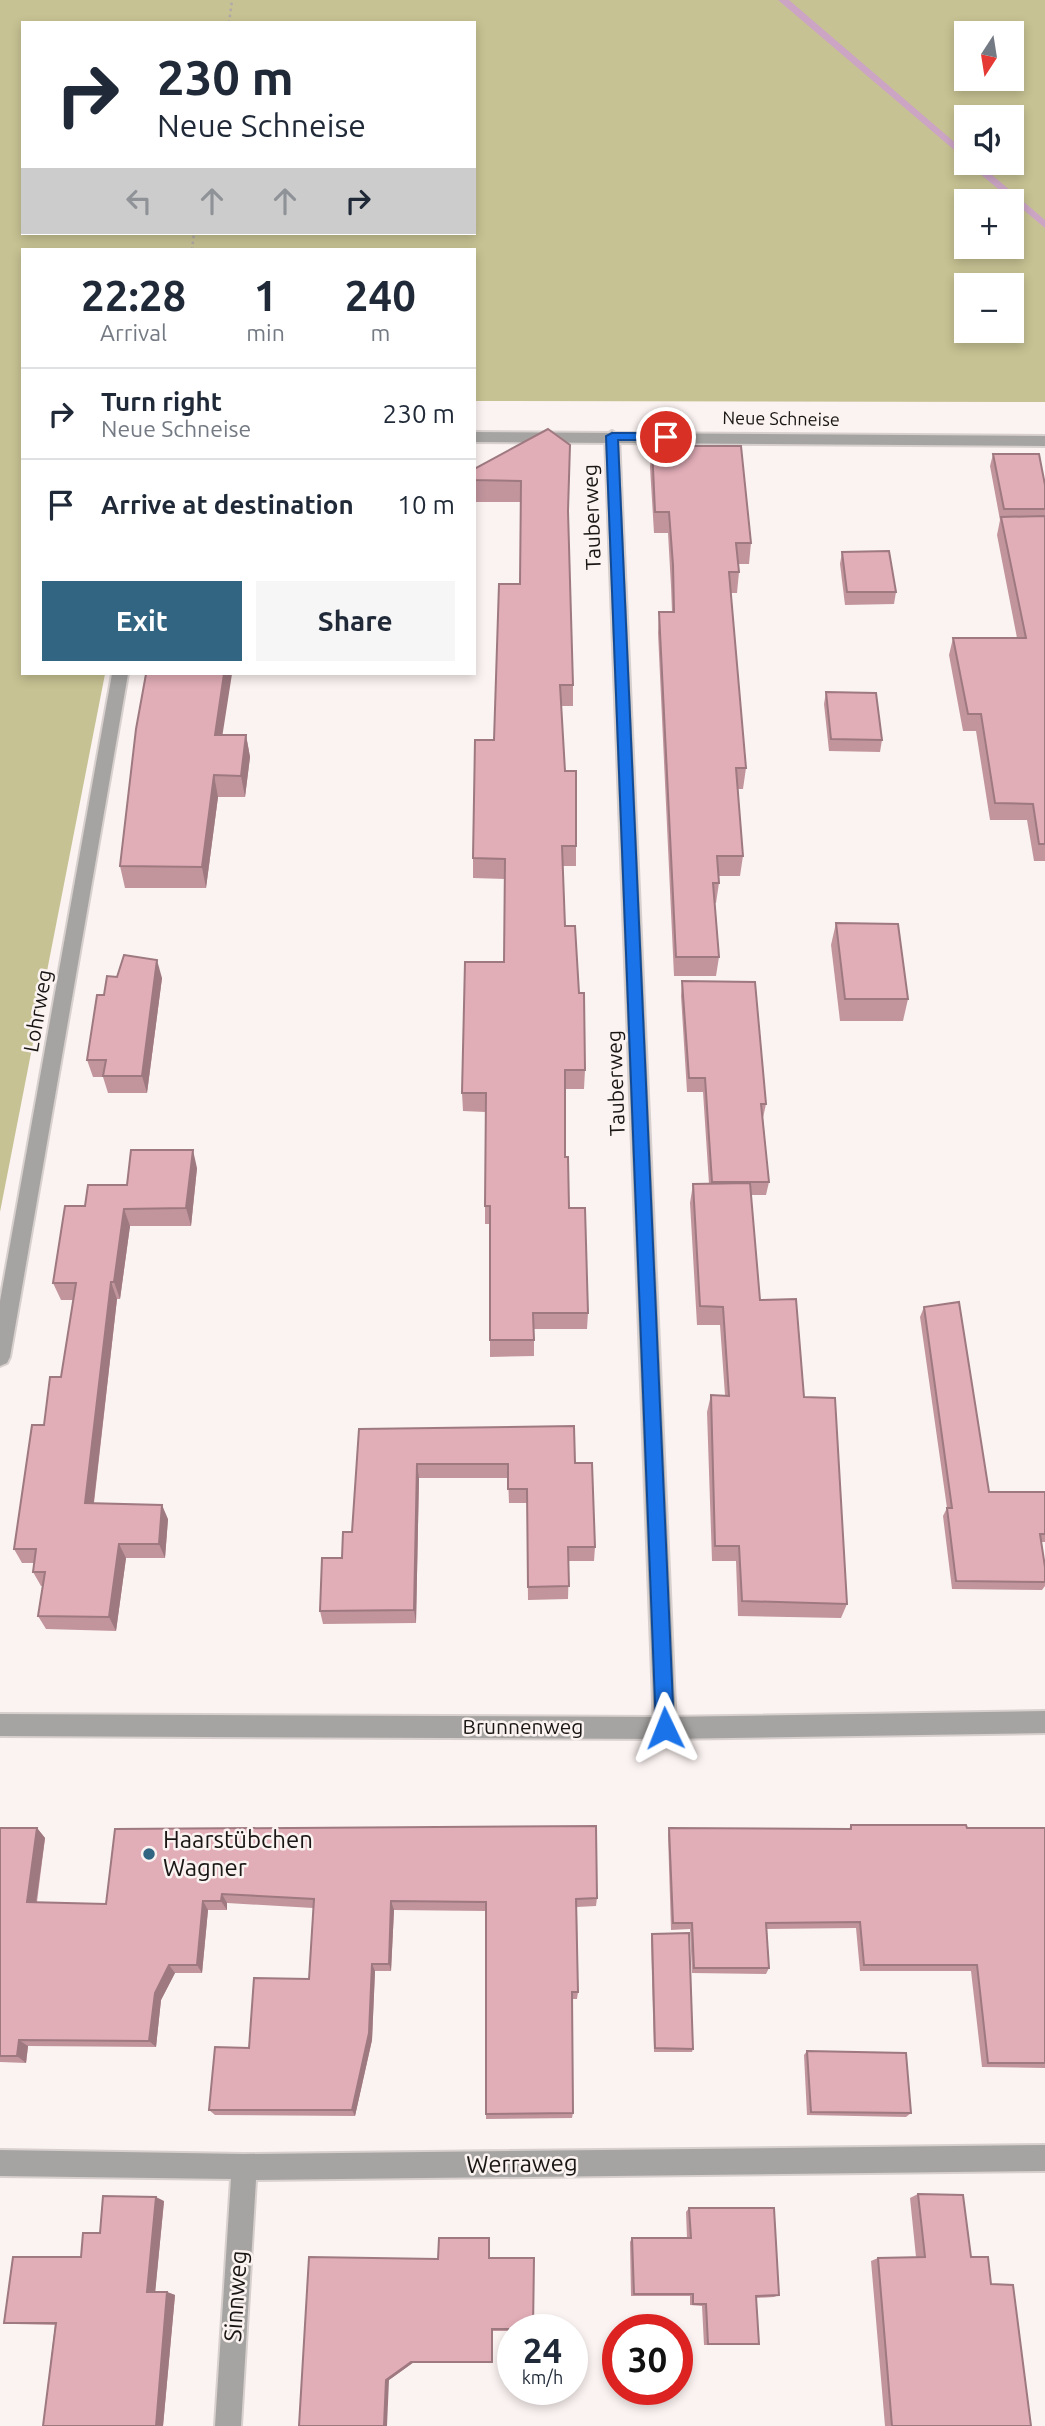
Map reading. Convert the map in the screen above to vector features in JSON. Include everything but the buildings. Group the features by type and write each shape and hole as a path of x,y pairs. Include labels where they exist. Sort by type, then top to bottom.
{"street":[{"name":"Tauberweg","path":"612,436 665,1728"},
{"name":"Neue Schneise","path":"476,437 1045,441"},
{"name":"Lohrweg","path":"0,1357 120,675"},
{"name":"Brunnenweg","path":"0,1725 665,1728 1045,1722"},
{"name":"Werraweg","path":"0,2163 244,2167 1045,2159"},
{"name":"Sinnweg","path":"228,2426 244,2167"}],"path":[{"path":"229,21 232,0"}],"shaded area":[{"path":"0,0 1045,0 1045,402 476,401 476,248 21,248 21,675 105,675 0,1212"}],"waterway":[{"path":"783,0 954,147"},
{"path":"986,175 1045,225"}],"place":[{"name":"Haarstübchen Wagner","path":"149,1854"}],"route":[{"path":"665,1728 612,436 666,437"}]}
